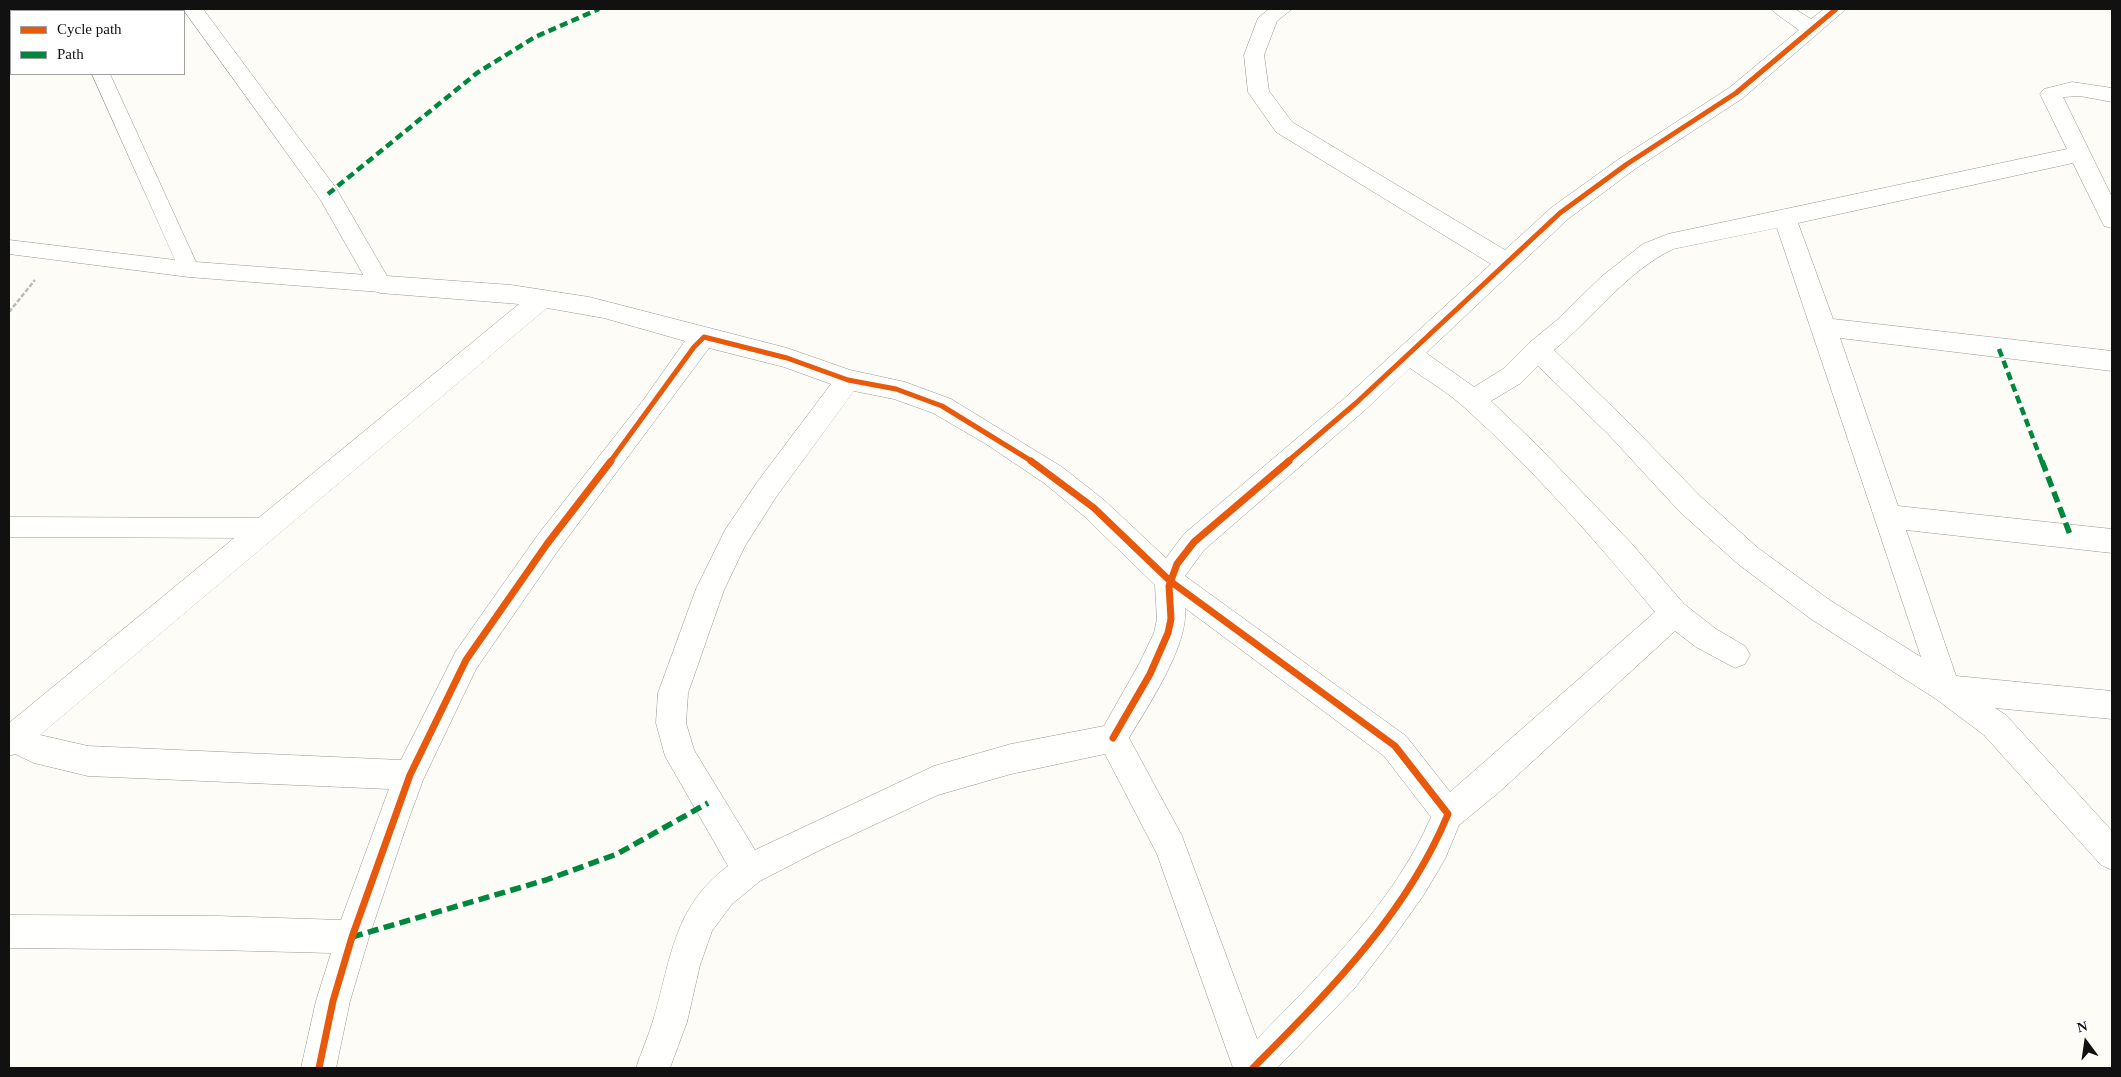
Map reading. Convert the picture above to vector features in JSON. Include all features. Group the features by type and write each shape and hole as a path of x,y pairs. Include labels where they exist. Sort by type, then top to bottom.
{"street":[{"path":"193,9 328,194 380,284 492,291 634,316 704,337 787,358 848,380 896,389 942,406 995,437 1053,475 1094,508 1170,581 1395,746 1448,814"},
{"path":"1282,9 1268,18 1254,55 1258,92 1284,128 1508,263"},
{"path":"1782,9 1812,29"},
{"path":"653,1068 670,1022 683,965 699,921 720,892 749,870 809,839 934,781 1011,758 1113,738 1156,661 1169,632 1173,614 1170,581 1181,555 1356,403 1560,213 1627,164 1736,93 1836,9"},
{"path":"2112,95 2072,90 2056,90 2051,94 2112,220"},
{"path":"1474,400 1512,376 1538,350 1566,328 1609,283 1652,250 1693,236 1785,218 2079,154"},
{"path":"1785,218 1824,327 1946,689"},
{"path":"410,775 88,762 34,748 11,739 541,299"},
{"path":"1824,327 2112,361"},
{"path":"319,1068 333,1001 352,937 410,775 466,660 547,544 624,444 694,347 704,337"},
{"path":"1538,350 1618,428 1690,504 1748,556 1821,610 1946,689 1995,725 2112,854"},
{"path":"1409,354 1474,400 1589,516 1674,613 1706,638 1735,655"},
{"path":"749,870 680,756 671,723 673,693 710,589 735,538 773,481 848,380"},
{"path":"1888,516 2112,541"},
{"path":"1113,738 1171,847 1252,1068 1342,976 1381,926 1412,885 1434,848 1448,814 1486,783 1674,613"},
{"path":"1946,689 2112,705"},
{"path":"9,932 218,933 352,937"}],"lane":[{"path":"101,75 189,269"},
{"path":"9,247 189,269 380,284"},
{"path":"9,527 263,528"}],"path":[{"path":"9,312 57,252"}],"marked path":[{"path":"328,194 477,73 535,37 599,9"},
{"path":"1999,349 2071,537"},
{"path":"352,937 546,880 617,854 708,803"}],"cycle path":[{"path":"1113,738 1150,674 1163,647 1171,619 1170,580 1177,564 1194,542 1356,403 1560,213 1627,164 1736,93 1836,9"},
{"path":"319,1068 333,1001 352,937 392,821 410,775 466,660 547,544 653,406 694,347 704,337 787,358 848,380 896,389 942,406 995,437 1053,475 1094,508 1170,581 1395,746 1448,814 1434,848 1412,885 1342,977 1253,1068"}]}
